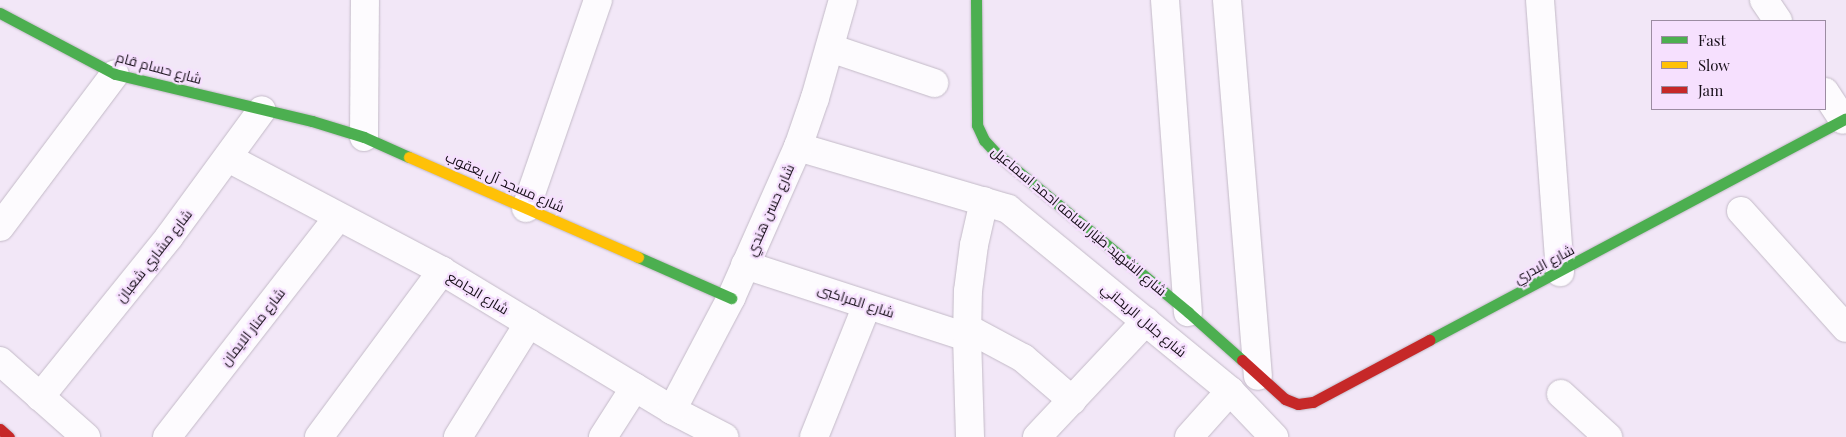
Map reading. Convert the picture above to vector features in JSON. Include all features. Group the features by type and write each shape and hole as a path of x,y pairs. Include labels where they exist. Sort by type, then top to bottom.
{"street":[{"path":"364,136 365,0"},
{"path":"526,208 598,0"},
{"name":"شارع حسن هندي","path":"672,410 731,298 798,147 830,48 842,0"},
{"name":"شارع الشهيد طيار اسامه احمد اسماعيل","path":"976,0 977,125 984,140 997,154 1188,312 1258,376"},
{"path":"1165,0 1188,312"},
{"path":"1227,0 1258,376"},
{"path":"1540,0 1560,272"},
{"path":"1764,0 1777,20"},
{"name":"شارع حسام قام","path":"2,18 115,74 262,110"},
{"path":"830,48 934,83"},
{"path":"0,227 115,74"},
{"path":"1826,93 1844,119"},
{"name":"شارع مسجد آل يعقوب","path":"262,110 364,136 731,298"},
{"name":"شارع مشاري شعبان","path":"40,397 115,307 262,110"},
{"name":"شارع البدري","path":"1258,376 1286,400 1298,404 1313,402 1844,119"},
{"path":"798,147 996,205 969,282 967,332 970,437"},
{"name":"شارع الجامع","path":"228,158 442,271 672,410 724,437"},
{"name":"شارع جلال الريحاني","path":"996,205 1146,322 1230,391 1274,437"},
{"path":"1741,212 1846,328"},
{"name":"شارع منار الايمان","path":"167,437 338,217"},
{"name":"شارع المراكبى","path":"746,265 867,306 967,332 1023,358 1072,400"},
{"path":"319,437 442,271"},
{"path":"814,437 867,306"},
{"path":"1038,437 1146,322"},
{"path":"458,437 529,323"},
{"path":"0,361 86,437"},
{"path":"603,437 635,387"},
{"path":"1189,437 1230,391"},
{"path":"1561,394 1608,437"},
{"path":"0,429 9,437"}],"traffic: fast":[{"path":"976,0 977,125 984,140 997,154 1188,312 1242,360"},
{"path":"0,13 115,74 312,121 364,137 409,157"},
{"path":"1429,340 1846,118"},
{"path":"638,257 731,298"}],"traffic: slow":[{"path":"409,157 638,257"}],"traffic: jam":[{"path":"1242,360 1285,399 1298,404 1313,402 1429,340"},
{"path":"0,429 9,437"}]}
